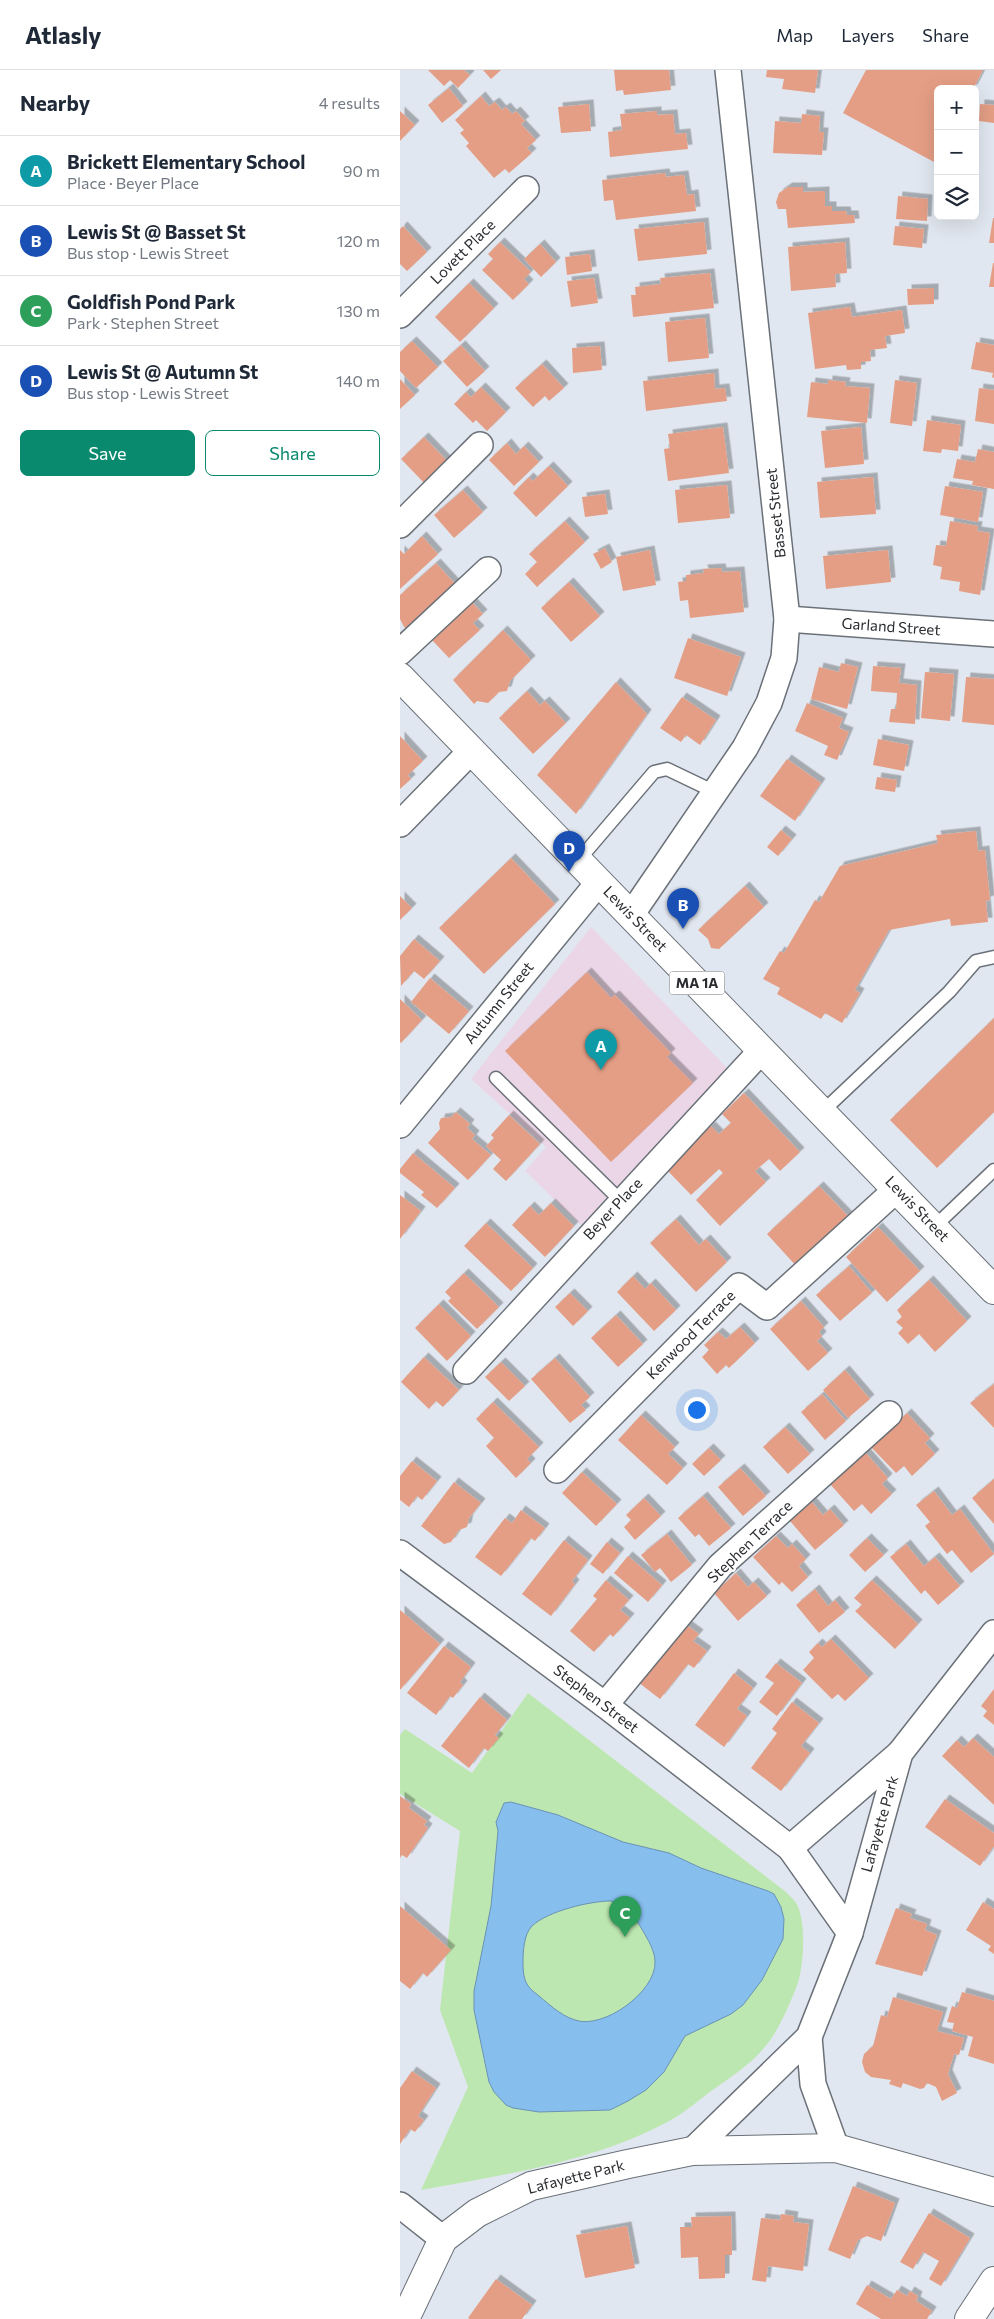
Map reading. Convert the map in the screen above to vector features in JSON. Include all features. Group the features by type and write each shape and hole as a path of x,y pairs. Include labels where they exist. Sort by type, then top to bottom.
{"main road":[{"name":"Lewis Street","path":"400,677 994,1290"},
{"name":"Lafayette Park","path":"443,2239 477,2213 531,2186 692,2151 836,2148 994,2192"},
{"path":"412,2316 443,2239"},
{"path":"969,2319 994,2281"}],"street":[{"name":"Basset Street","path":"631,915 745,748 769,703 784,658 787,619 728,70"},
{"name":"Lovett Place","path":"400,314 526,189"},
{"path":"400,525 480,445"},
{"path":"400,652 488,570"},
{"name":"Garland Street","path":"787,619 994,634"},
{"path":"400,824 471,750"},
{"name":"Autumn Street","path":"400,1125 599,882"},
{"name":"Beyer Place","path":"466,1371 762,1050"},
{"name":"Kenwood Terrace","path":"556,1470 739,1286 767,1307 897,1189"},
{"name":"Stephen Terrace","path":"605,1705 720,1566 889,1414"},
{"name":"Stephen Street","path":"400,1553 605,1705 790,1848 850,1933"},
{"name":"Lafayette Park","path":"692,2151 809,2037 850,1933 900,1753 994,1633"},
{"path":"790,1848 900,1753"},
{"name":"Lafayette Park","path":"809,2037 813,2084 836,2148"},
{"path":"400,2205 443,2239"}],"lane":[{"path":"578,861 654,772 667,769 715,792"},
{"path":"822,1112 949,992 976,961 994,957"},
{"path":"496,1078 621,1201"},
{"path":"934,1227 994,1170"}],"shaded area":[{"path":"591,927 727,1068 583,1227 525,1171 546,1147 471,1079"}],"green space":[{"path":"528,1693 794,1900 802,1921 803,1933 799,1980 790,2004 778,2027 759,2054 741,2070 671,2120 612,2146 549,2165 421,2190 468,2087 440,2010 460,1831 400,1794 400,1735 405,1729 472,1773"}],"water":[{"path":"511,1802 558,1815 623,1842 669,1853 701,1868 768,1891 774,1894 781,1907 784,1919 783,1939 762,1980 743,2005 731,2014 685,2036 664,2072 646,2090 610,2110 539,2112 513,2108 506,2105 494,2092 489,2082 474,2010 474,1991 491,1906 498,1831 496,1822 504,1803","holes":["611,1901 617,1903 633,1916 649,1942 655,1958 653,1974 638,1996 613,2014 587,2022 569,2018 548,2004 526,1982 523,1971 523,1958 527,1933 539,1921 558,1911 592,1903"]}],"building":[{"path":"428,70 464,70 470,75 458,88 450,80 444,86"},
{"path":"483,70 501,70 491,79"},
{"path":"614,70 669,70 671,90 624,95 623,90 616,91"},
{"path":"767,70 818,70 815,93 782,89 784,79 766,77"},
{"path":"866,70 983,70 975,85 934,85 934,162 843,113"},
{"path":"449,88 463,106 442,123 428,105"},
{"path":"481,96 489,106 495,102 502,110 506,107 512,114 516,111 525,121 521,124 536,140 527,148 532,153 509,173 505,169 494,178 466,146 469,143 460,133 464,130 455,120"},
{"path":"589,104 591,131 561,133 558,107"},
{"path":"980,104 994,105 994,123 979,121"},
{"path":"400,111 415,125 400,141"},
{"path":"657,111 657,115 673,114 675,134 686,133 688,149 610,157 608,132 622,130 620,114"},
{"path":"802,114 820,116 819,132 824,132 822,155 773,153 775,121 801,123"},
{"path":"665,173 666,177 684,175 687,195 694,194 696,211 616,220 613,200 604,201 602,180"},
{"path":"788,187 803,187 803,192 825,191 825,206 832,206 832,211 846,211 847,215 854,215 855,223 788,228 786,209 778,209 776,202 779,193"},
{"path":"898,196 928,199 927,221 896,219"},
{"path":"993,218 994,243 989,243"},
{"path":"704,222 707,254 638,261 634,229"},
{"path":"403,226 427,252 407,271 400,264 400,229"},
{"path":"895,226 924,229 922,248 893,245"},
{"path":"500,242 531,272 524,279 529,284 513,300 482,270 493,259 488,254"},
{"path":"845,242 847,273 835,274 836,287 791,291 788,247"},
{"path":"540,244 556,262 541,277 524,259"},
{"path":"590,254 592,271 567,275 565,257"},
{"path":"993,263 994,287 989,287"},
{"path":"710,273 714,308 633,317 631,295 636,295 635,287 661,284 660,278"},
{"path":"594,278 598,303 571,307 567,281"},
{"path":"469,283 494,308 460,342 435,317"},
{"path":"934,288 934,304 908,305 907,289"},
{"path":"850,307 852,317 902,310 905,333 885,336 887,348 870,350 871,361 861,362 861,369 847,370 846,365 815,369 808,313"},
{"path":"705,318 709,358 668,362 665,322"},
{"path":"412,341 438,367 416,388 400,371 400,352"},
{"path":"976,342 994,345 994,378 992,377 993,373 971,369"},
{"path":"461,345 485,371 467,387 443,361"},
{"path":"600,346 602,370 573,373 572,348"},
{"path":"542,364 564,388 549,401 545,396 533,407 515,388"},
{"path":"714,373 715,389 725,388 727,401 646,411 643,381"},
{"path":"400,379 415,395 400,409"},
{"path":"828,380 846,382 845,386 870,388 867,423 807,417 811,382 828,384"},
{"path":"895,380 917,383 912,426 890,423"},
{"path":"481,387 506,412 487,431 476,420 473,423 454,404 466,392 471,397"},
{"path":"979,388 994,390 994,424 975,421"},
{"path":"927,420 961,425 958,451 942,449 941,453 923,451"},
{"path":"723,427 729,473 668,481 664,449 670,448 668,434"},
{"path":"861,427 864,464 825,468 821,431"},
{"path":"424,437 450,464 427,486 401,459"},
{"path":"507,443 516,454 524,446 539,462 514,486 489,460"},
{"path":"978,449 994,452 994,489 972,485 973,481 953,478 957,459 975,462"},
{"path":"549,466 568,486 536,517 513,493 529,477 533,481"},
{"path":"873,477 876,514 820,518 817,482"},
{"path":"727,485 730,518 678,523 675,490"},
{"path":"945,486 983,492 978,522 940,515"},
{"path":"463,490 483,512 454,538 434,515"},
{"path":"605,494 608,514 585,517 582,497"},
{"path":"565,521 585,542 537,587 525,574 537,562 529,554"},
{"path":"950,521 978,526 977,531 990,533 980,595 959,591 960,582 940,579 942,567 933,565 936,545 946,546"},
{"path":"422,536 438,554 400,589 400,550 404,554"},
{"path":"605,548 612,562 601,569 593,554"},
{"path":"650,550 656,585 623,591 616,557"},
{"path":"888,550 891,582 826,589 823,556"},
{"path":"436,563 458,587 408,629 404,627 400,619 400,595"},
{"path":"721,568 722,572 740,571 744,612 690,618 688,600 680,601 678,582 686,581 686,575 704,573 703,569"},
{"path":"569,582 600,616 571,642 541,608"},
{"path":"468,598 483,614 473,623 480,630 449,658 431,639"},
{"path":"503,630 531,660 510,681 507,691 499,692 488,703 477,701 474,704 453,680"},
{"path":"688,638 741,657 727,696 674,678"},
{"path":"841,663 858,667 847,709 811,699 819,667 839,672"},
{"path":"873,666 901,668 899,683 917,685 915,724 889,722 891,709 896,709 897,693 871,691"},
{"path":"925,672 954,674 950,721 921,718"},
{"path":"966,677 994,679 994,725 962,722"},
{"path":"616,682 647,714 576,814 537,775"},
{"path":"527,691 540,705 545,701 566,723 533,754 499,718"},
{"path":"682,697 716,720 700,745 686,735 681,742 660,728"},
{"path":"807,703 843,718 839,728 849,732 837,760 824,755 828,746 795,731"},
{"path":"400,736 423,761 408,775 411,779 400,789"},
{"path":"878,739 909,745 904,771 873,765"},
{"path":"787,759 821,783 795,821 760,796"},
{"path":"877,777 897,780 895,792 875,789"},
{"path":"781,830 792,839 778,856 767,847"},
{"path":"976,831 978,851 985,850 990,900 986,901 988,922 951,926 950,919 889,930 855,990 860,993 842,1023 825,1013 821,1019 777,994 780,988 763,979 780,951 784,953 815,900 819,902 840,866 938,843 936,835"},
{"path":"511,858 555,904 484,974 439,928"},
{"path":"745,886 764,907 719,949 711,948 708,939 698,930"},
{"path":"400,896 412,908 400,920"},
{"path":"414,939 440,961 424,979 414,971 401,986 400,956"},
{"path":"587,972 611,998 615,995 671,1053 667,1057 693,1083 611,1162 505,1051"},
{"path":"430,978 469,1011 449,1034 411,1002"},
{"path":"400,999 422,1020 401,1043 400,1042"},
{"path":"994,1018 994,1112 937,1168 890,1120"},
{"path":"744,1093 800,1152 780,1171 769,1159 755,1171 766,1182 720,1226 696,1200 723,1173 719,1169 691,1195 666,1169 711,1126 719,1134 731,1123 722,1114"},
{"path":"456,1112 470,1124 467,1128 475,1135 472,1139 491,1155 468,1180 428,1143 440,1129 439,1123 441,1118 451,1117"},
{"path":"509,1115 540,1144 506,1181 493,1169 501,1160 486,1146 494,1138 491,1135"},
{"path":"413,1153 455,1188 437,1208 421,1195 424,1192 400,1173 400,1169"},
{"path":"819,1186 850,1218 798,1268 767,1234"},
{"path":"400,1195 421,1211 400,1239"},
{"path":"551,1203 574,1226 545,1257 512,1225 530,1206 539,1215"},
{"path":"676,1219 699,1245 706,1239 727,1262 696,1292 650,1243"},
{"path":"486,1223 533,1268 511,1291 464,1246"},
{"path":"878,1227 920,1271 887,1302 846,1257"},
{"path":"849,1266 872,1293 840,1321 816,1295"},
{"path":"464,1273 499,1307 477,1329 448,1301 451,1298 445,1292"},
{"path":"633,1276 645,1289 651,1283 676,1310 654,1331 617,1292"},
{"path":"929,1280 967,1321 935,1352 919,1334 908,1344 898,1333 903,1328 896,1322 902,1317 897,1310"},
{"path":"570,1293 588,1311 573,1326 555,1307"},
{"path":"801,1301 824,1327 819,1332 822,1336 817,1341 828,1353 808,1371 770,1329"},
{"path":"439,1304 471,1336 447,1361 415,1328"},
{"path":"616,1315 643,1344 618,1367 591,1338"},
{"path":"740,1327 755,1343 729,1368 726,1365 717,1374 702,1357 709,1350 704,1345 718,1332 726,1339"},
{"path":"424,1357 459,1390 443,1407 436,1401 429,1409 401,1382"},
{"path":"555,1358 590,1397 581,1405 586,1410 570,1423 531,1379"},
{"path":"501,1362 525,1386 509,1401 485,1377"},
{"path":"845,1370 870,1399 848,1418 823,1390"},
{"path":"994,1384 994,1428 970,1403"},
{"path":"822,1394 846,1421 825,1440 801,1412"},
{"path":"493,1402 539,1447 527,1459 531,1463 516,1478 486,1446 494,1438 476,1419"},
{"path":"907,1413 930,1438 925,1443 935,1454 912,1476 904,1466 896,1473 871,1447"},
{"path":"641,1415 675,1447 668,1454 683,1468 667,1485 618,1440"},
{"path":"785,1427 810,1454 788,1474 763,1447"},
{"path":"709,1448 721,1460 704,1476 692,1464"},
{"path":"865,1452 888,1478 882,1484 892,1494 871,1514 862,1504 854,1511 830,1484"},
{"path":"412,1461 437,1481 422,1500 417,1496 409,1507 400,1500 400,1476"},
{"path":"740,1468 766,1496 743,1516 718,1487"},
{"path":"582,1472 617,1504 596,1526 562,1493"},
{"path":"994,1479 994,1524 972,1498"},
{"path":"454,1482 481,1503 469,1518 467,1527 459,1530 451,1542 444,1544 421,1526"},
{"path":"934,1491 952,1515 960,1509 994,1554 971,1573 952,1550 947,1554 925,1526 930,1522 916,1505"},
{"path":"703,1496 731,1528 709,1546 699,1534 695,1537 678,1518"},
{"path":"644,1498 661,1516 635,1540 624,1527 631,1520 626,1515"},
{"path":"812,1502 823,1515 830,1509 844,1525 815,1550 790,1521"},
{"path":"521,1510 545,1528 535,1541 531,1538 501,1576 475,1557 505,1518 512,1523"},
{"path":"667,1534 692,1565 671,1582 660,1568 655,1572 641,1555"},
{"path":"776,1536 788,1548 792,1544 806,1559 799,1566 808,1577 792,1592 782,1582 779,1585 753,1557"},
{"path":"867,1538 884,1555 865,1572 849,1555"},
{"path":"564,1540 588,1560 572,1581 575,1584 551,1616 522,1594"},
{"path":"607,1542 620,1553 603,1574 590,1564"},
{"path":"906,1544 924,1566 935,1557 960,1586 938,1605 925,1590 921,1594 890,1557"},
{"path":"628,1556 662,1585 648,1602 614,1573"},
{"path":"736,1573 748,1587 754,1582 767,1596 738,1621 714,1593"},
{"path":"606,1580 629,1600 620,1610 630,1618 613,1637 610,1634 594,1652 570,1631 597,1599 593,1596"},
{"path":"872,1580 918,1624 895,1649 855,1611 862,1605 854,1598"},
{"path":"815,1589 828,1606 835,1600 845,1612 819,1633 796,1605"},
{"path":"400,1610 440,1644 400,1690"},
{"path":"680,1620 699,1634 693,1641 707,1651 694,1668 688,1664 660,1699 634,1679"},
{"path":"831,1639 869,1678 845,1701 838,1694 832,1699 803,1670 814,1658 809,1652 818,1643 822,1647"},
{"path":"444,1646 471,1667 460,1682 463,1685 453,1698 450,1696 436,1715 407,1693"},
{"path":"776,1663 802,1683 777,1716 759,1702 774,1683 765,1677"},
{"path":"734,1673 753,1688 737,1709 747,1716 724,1747 695,1725"},
{"path":"994,1689 994,1725 983,1716 987,1711 981,1706"},
{"path":"480,1697 507,1720 495,1735 499,1738 488,1751 484,1748 469,1768 441,1746"},
{"path":"792,1702 819,1723 801,1746 810,1753 781,1791 751,1768 777,1733 772,1729"},
{"path":"973,1738 994,1757 994,1805 942,1756 957,1740 964,1747"},
{"path":"400,1796 411,1804 409,1808 427,1821 424,1825 428,1828 407,1858 402,1855 400,1858"},
{"path":"945,1799 994,1833 994,1846 980,1866 925,1827"},
{"path":"983,1902 994,1909 994,1954 988,1950 991,1946 966,1930"},
{"path":"400,1906 451,1950 427,1977 423,1973 410,1989 400,1981"},
{"path":"896,1908 912,1914 910,1918 927,1924 925,1930 937,1935 922,1976 875,1964"},
{"path":"962,1992 994,2001 994,2064 968,2056 973,2037 952,2031 954,2023 947,2022 952,2006 957,2008"},
{"path":"893,1997 943,2012 937,2031 964,2038 959,2055 954,2054 948,2074 957,2093 942,2101 936,2087 927,2083 924,2088 920,2089 903,2083 901,2088 889,2084 891,2080 871,2077 865,2072 862,2062 864,2054 873,2046 881,2015 887,2017"},
{"path":"412,2071 436,2088 418,2116 424,2120 415,2132 410,2129 400,2144 400,2088"},
{"path":"853,2186 895,2203 881,2241 867,2236 858,2240 850,2259 828,2250"},
{"path":"929,2213 970,2238 941,2286 929,2279 939,2261 923,2252 913,2269 900,2262"},
{"path":"781,2214 794,2216 793,2222 809,2224 803,2271 768,2266 766,2282 752,2280 761,2218 780,2220"},
{"path":"731,2216 732,2255 725,2255 725,2278 699,2279 698,2257 681,2258 680,2227 692,2227 691,2217"},
{"path":"627,2226 635,2268 585,2278 576,2235"},
{"path":"496,2279 532,2305 522,2319 468,2318"},
{"path":"867,2285 891,2299 897,2290 907,2296 910,2291 918,2296 916,2301 932,2311 927,2319 881,2319 856,2304"}],"place":[{"name":"Lewis St @ Autumn St","path":"569,872"},
{"name":"Lewis St @ Basset St","path":"683,929"},
{"name":"Brickett Elementary School","path":"601,1070"},
{"name":"Goldfish Pond Park","path":"625,1937"}]}
